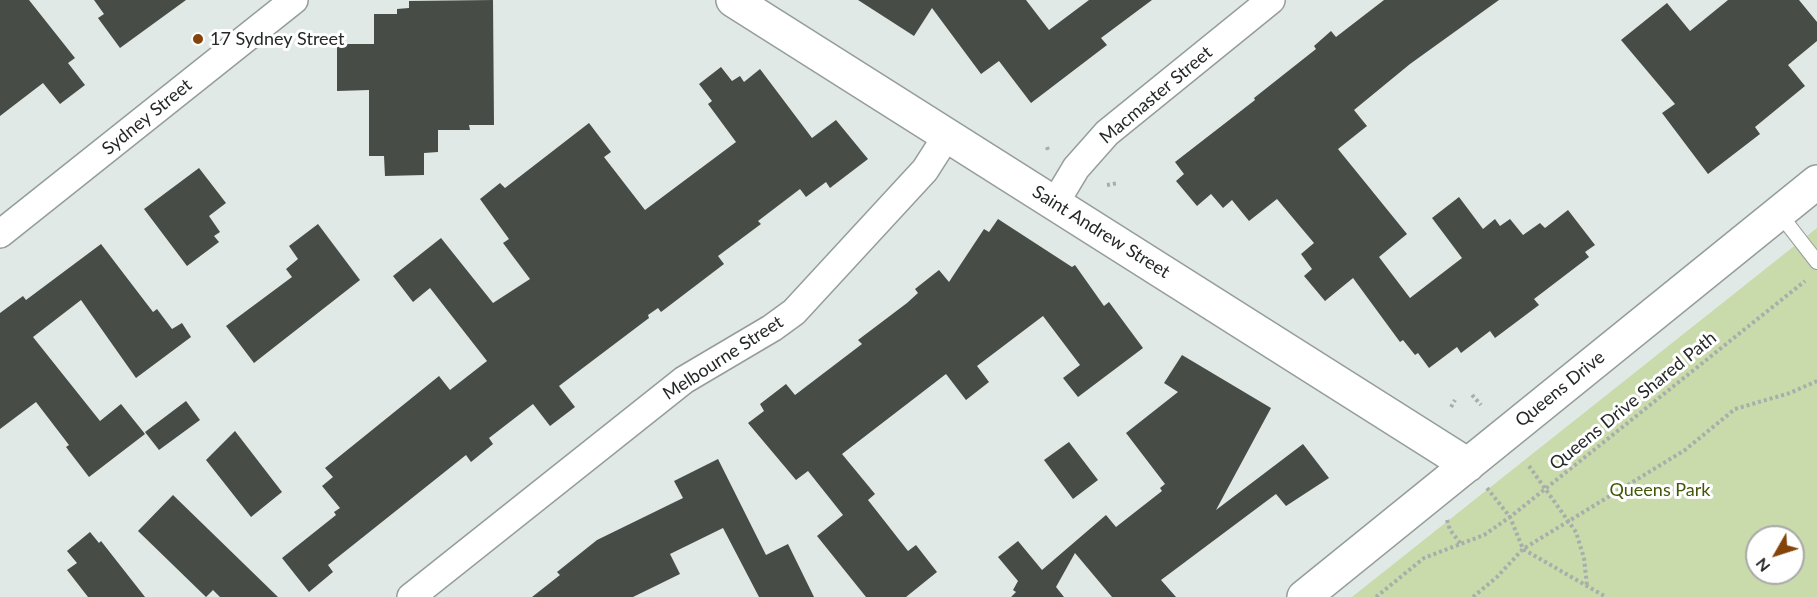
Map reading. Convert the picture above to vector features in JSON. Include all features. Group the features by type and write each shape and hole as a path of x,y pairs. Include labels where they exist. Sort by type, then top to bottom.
{"street":[{"name":"Sydney Street","path":"0,234 294,0"},
{"name":"Saint Andrew Street","path":"733,0 1468,465"},
{"name":"Macmaster Street","path":"1055,203 1076,168 1107,133 1271,0"},
{"name":"Melbourne Street","path":"411,597 684,380 794,312 925,170 948,134"},
{"name":"Queens Drive","path":"1304,597 1817,183"}],"lane":[{"path":"1779,213 1817,262"}],"path":[{"path":"1107,185 1118,183"},
{"name":"Queens Drive Shared Path","path":"1376,597 1424,558 1484,535 1510,517 1808,279"},
{"path":"1473,597 1497,577 1523,549 1685,450 1735,409 1790,393 1817,381"},
{"path":"1472,395 1481,405"},
{"path":"1451,407 1455,400"},
{"path":"1529,466 1576,532 1584,558 1587,586"},
{"path":"1510,517 1523,549 1606,597"},
{"path":"1450,530 1461,545"}],"green space":[{"name":"Queens Park","path":"1817,228 1817,597 1352,597"}],"building":[{"path":"0,0 29,0 75,58 68,63 85,85 60,104 43,83 0,116"},
{"path":"94,0 186,0 120,48 98,18 104,14"},
{"path":"493,0 494,125 469,125 470,130 438,130 438,152 424,153 424,175 385,176 384,156 369,156 369,90 337,91 337,44 374,44 374,14 397,14 397,9 409,8 409,1"},
{"path":"858,0 1026,0 1049,30 1089,0 1152,0 1101,38 1107,45 1031,103 999,61 981,74 932,8 914,36"},
{"path":"1384,0 1499,0 1410,64 1354,110 1367,126 1338,149 1407,234 1379,257 1410,298 1462,258 1432,218 1459,197 1483,229 1495,219 1500,226 1510,219 1523,235 1540,223 1545,228 1568,210 1595,245 1585,252 1589,257 1534,299 1539,305 1495,338 1490,331 1461,353 1457,347 1429,368 1418,353 1415,355 1403,340 1400,342 1353,278 1325,301 1304,276 1312,269 1301,254 1314,243 1277,199 1249,221 1232,200 1223,208 1211,194 1197,206 1176,181 1184,174 1175,162 1316,49 1314,46 1331,31 1336,37"},
{"path":"1728,0 1799,0 1817,22 1817,41 1788,65 1805,86 1755,127 1760,134 1708,174 1662,113 1675,104 1621,40 1667,3 1690,31"},
{"path":"721,67 732,81 740,76 744,82 760,69 812,138 836,120 868,159 830,188 826,182 806,197 800,189 758,221 761,224 718,256 724,264 661,312 658,308 648,315 649,318 559,386 575,407 550,426 533,404 489,438 493,444 471,462 466,455 328,565 333,572 309,592 282,558 336,515 334,512 340,508 322,486 333,477 325,468 439,376 450,390 487,361 430,288 413,302 393,276 441,238 493,303 530,279 503,243 509,239 480,199 500,183 505,188 589,123 611,152 604,157 645,210 736,142 708,104 712,101 699,84"},
{"path":"199,168 226,203 209,216 220,232 214,236 219,242 187,266 144,209"},
{"path":"998,219 1072,267 1075,265 1104,306 1109,302 1143,348 1078,397 1063,378 1080,365 1043,316 977,366 989,382 966,400 946,374 842,454 875,494 868,500 908,551 916,545 937,572 906,597 866,597 817,536 843,515 808,471 796,480 748,423 764,411 760,404 786,384 795,395 862,344 858,340 907,303 918,293 915,289 939,270 949,282 984,229 989,232"},
{"path":"318,224 360,280 254,363 226,326 292,277 286,269 298,259 289,246"},
{"path":"101,244 153,312 157,309 172,329 182,323 191,337 136,378 81,300 33,337 100,421 121,404 145,434 89,477 66,447 69,445 36,402 0,429 0,313 23,296 26,300"},
{"path":"1182,355 1271,408 1216,510 1303,444 1329,478 1286,506 1276,494 1161,580 1176,597 1112,597 1075,553 1056,587 1064,597 1011,597 1016,592 1013,590 1018,581 998,557 1018,541 1042,570 1106,515 1116,527 1162,491 1160,488 1165,484 1126,433 1178,392 1164,383"},
{"path":"186,401 200,420 159,450 145,432"},
{"path":"235,431 282,492 251,517 206,460"},
{"path":"1069,442 1098,480 1073,499 1044,460"},
{"path":"718,459 766,555 788,544 814,597 759,597 723,528 670,554 680,574 633,597 532,597 560,575 557,572 597,540 683,498 674,481"},
{"path":"173,495 278,597 220,597 213,590 206,597 138,531"},
{"path":"90,532 99,543 101,541 145,597 88,597 67,570 77,563 67,551"}],"place":[{"name":"17 Sydney Street","path":"198,39"}]}
